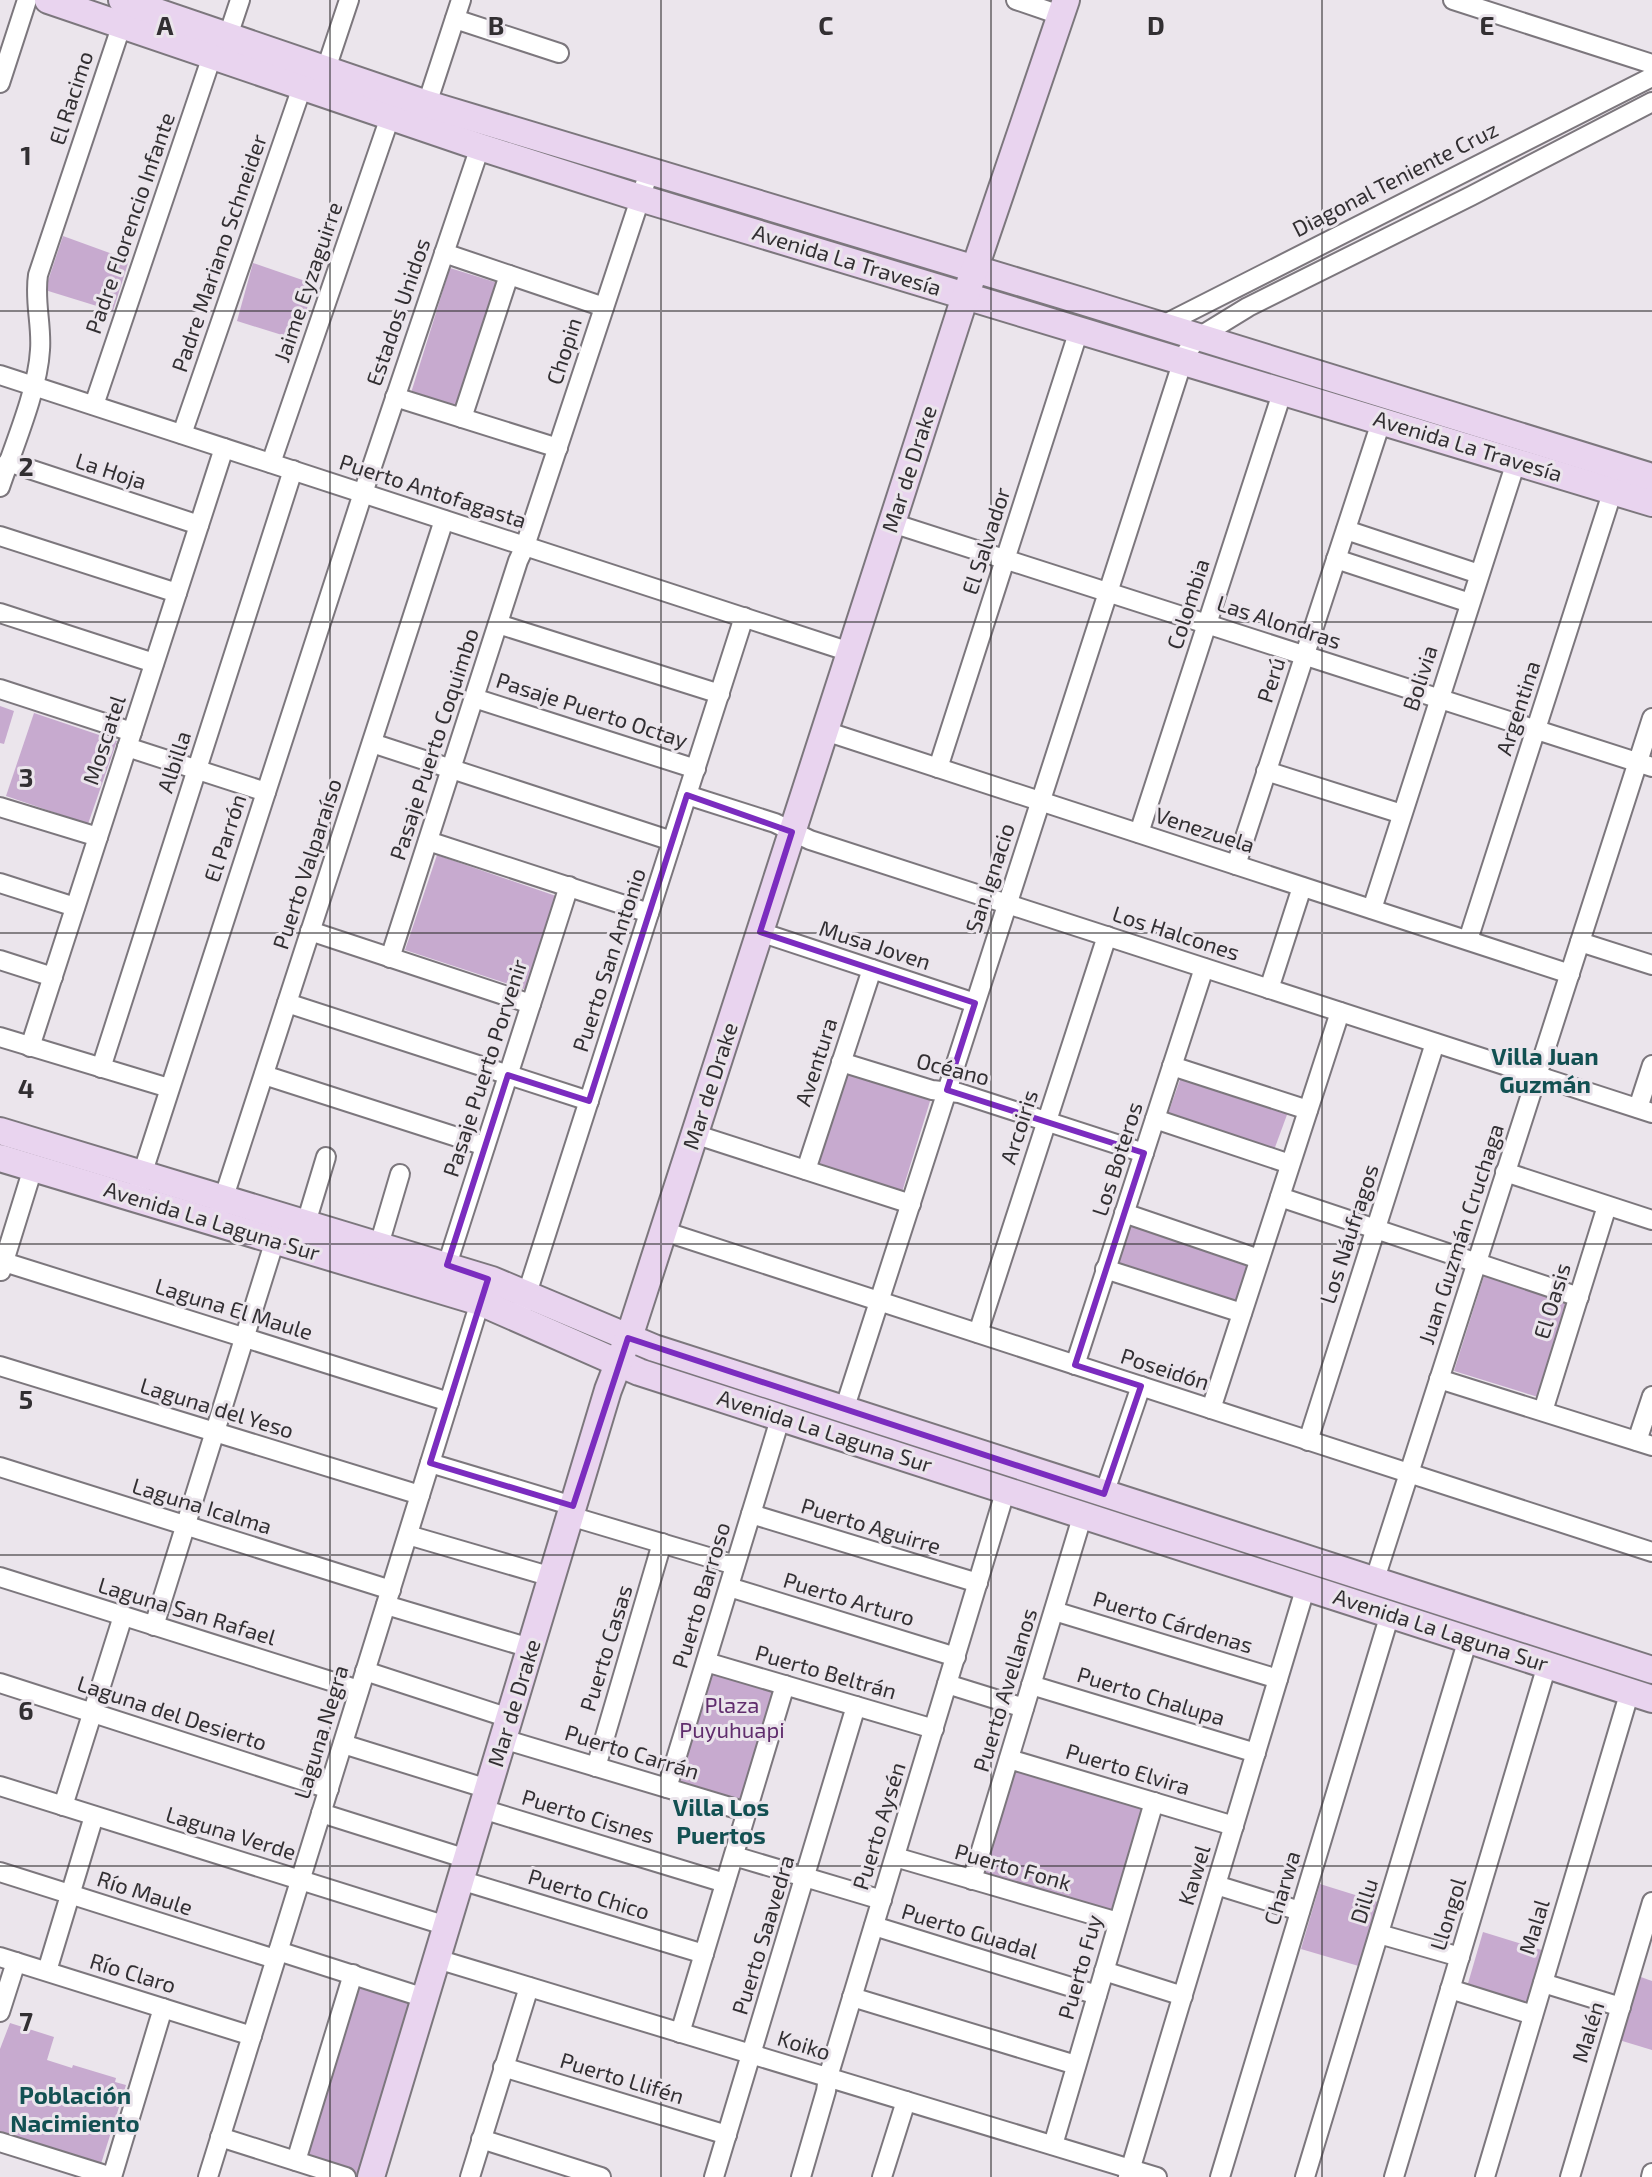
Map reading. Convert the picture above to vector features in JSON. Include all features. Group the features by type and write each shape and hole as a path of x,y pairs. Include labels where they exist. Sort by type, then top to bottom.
{"street":[{"path":"0,83 27,0"},
{"name":"Avenida La Travesía","path":"48,0 125,7 220,46 302,87 390,117 423,116 649,172 1652,477"},
{"name":"Padre Florencio Infante","path":"94,405 220,46 240,0"},
{"path":"326,69 349,0"},
{"path":"423,116 461,0"},
{"path":"1016,0 1063,7"},
{"path":"1453,0 1652,64"},
{"name":"El Racimo","path":"3,472 33,385 40,351 36,296 38,275 125,7"},
{"name":"Mar de Drake","path":"371,2177 572,1511 966,296 1063,7"},
{"path":"455,19 559,53"},
{"name":"Avenida La Travesía","path":"220,46 326,69 480,147 1652,503"},
{"name":"Diagonal Teniente Cruz","path":"1161,326 1652,77"},
{"name":"Padre Mariano Schneider","path":"182,434 302,87"},
{"path":"1182,360 1199,337 1248,307 1652,102"},
{"name":"Jaime Eyzaguirre","path":"271,463 390,117"},
{"name":"Estados Unidos","path":"363,493 480,147"},
{"name":"Chopin","path":"525,546 649,172"},
{"path":"444,253 604,307"},
{"path":"462,418 509,275"},
{"name":"El Salvador","path":"938,768 1079,330"},
{"name":"San Ignacio","path":"844,1410 1182,360"},
{"name":"Puerto Antofagasta","path":"0,375 850,652"},
{"name":"Colombia","path":"1139,833 1283,390"},
{"path":"395,397 558,448"},
{"name":"Perú","path":"1236,865 1382,419"},
{"name":"Moscatel","path":"30,1047 224,448"},
{"name":"Bolivia","path":"1372,909 1516,462"},
{"name":"Albilla","path":"101,1068 293,470"},
{"name":"La Hoja","path":"3,472 199,525"},
{"name":"Argentina","path":"1468,940 1613,490"},
{"name":"El Parrón","path":"138,1186 363,493"},
{"name":"Puerto Valparaíso","path":"220,1210 444,520"},
{"name":"Las Alondras","path":"892,523 1645,765"},
{"path":"1346,530 1479,574"},
{"path":"0,536 177,593"},
{"name":"Pasaje Puerto Coquimbo","path":"390,958 525,546"},
{"path":"1336,559 1470,603"},
{"path":"0,613 154,663"},
{"name":"Puerto San Antonio","path":"523,1305 744,617"},
{"path":"498,624 720,694"},
{"path":"0,689 130,739 197,770 266,792"},
{"name":"Pasaje Puerto Octay","path":"474,698 696,769"},
{"name":"Juan Guzmán Cruchaga","path":"1374,1582 1580,942 1645,765 1652,718"},
{"name":"Venezuela","path":"825,731 1570,974"},
{"path":"372,743 672,841"},
{"path":"1266,771 1402,814"},
{"name":"Los Halcones","path":"687,795 775,823 810,840 1645,1111"},
{"path":"0,807 98,837"},
{"path":"428,841 649,913"},
{"path":"0,883 75,907"},
{"name":"Pasaje Puerto Porvenir","path":"447,1265 569,886"},
{"path":"1269,989 1302,887"},
{"path":"310,931 531,1004"},
{"name":"Musa Joven","path":"760,932 975,1003"},
{"name":"Arcoiris","path":"978,1333 1107,936"},
{"path":"1580,942 1652,965"},
{"path":"0,960 53,977"},
{"name":"Los Boteros","path":"1075,1365 1204,968"},
{"name":"Aventura","path":"806,1170 872,969"},
{"path":"287,1003 589,1101"},
{"path":"1211,1409 1340,1012"},
{"path":"0,1037 169,1088"},
{"name":"Los Náufragos","path":"1308,1441 1435,1043"},
{"name":"Océano","path":"841,1062 932,1090 959,1093 1144,1153"},
{"path":"1645,1111 1652,1065"},
{"path":"1172,1066 1308,1110"},
{"path":"264,1075 485,1146"},
{"path":"1155,1119 1290,1164"},
{"name":"Avenida La Laguna Sur","path":"0,1131 138,1186 220,1210 306,1223 447,1265 523,1305 619,1364 1641,1695"},
{"path":"694,1134 911,1204"},
{"path":"306,1223 326,1157"},
{"name":"Avenida La Laguna Sur","path":"0,1158 33,1168 138,1186"},
{"path":"2,1268 33,1168"},
{"path":"1505,1172 1652,1220"},
{"path":"379,1245 400,1174"},
{"path":"1280,1197 1579,1297"},
{"name":"El Oasis","path":"1543,1411 1607,1206"},
{"name":"Avenida La Laguna Sur","path":"220,1210 275,1240 480,1302 523,1305 1652,1670"},
{"path":"1124,1213 1259,1259"},
{"name":"Poseidón","path":"663,1231 1652,1552"},
{"path":"154,1626 275,1240"},
{"name":"Laguna El Maule","path":"2,1268 245,1338 449,1402"},
{"path":"1105,1269 1242,1313"},
{"name":"Laguna Negra","path":"208,2177 480,1302"},
{"name":"Laguna del Yeso","path":"0,1366 420,1495"},
{"path":"1439,1379 1645,1444 1652,1396"},
{"path":"1104,1494 1141,1386"},
{"name":"Puerto Barroso","path":"667,1788 781,1416"},
{"path":"430,1463 735,1565"},
{"name":"Laguna Icalma","path":"0,1467 186,1526 530,1648"},
{"name":"Puerto Aysén","path":"801,2177 828,2077 1006,1489"},
{"name":"Puerto Aguirre","path":"751,1514 978,1583"},
{"name":"Puerto Avellanos","path":"972,1880 1083,1514"},
{"path":"408,1535 552,1577"},
{"name":"Puerto Casas","path":"596,1767 662,1543"},
{"name":"Laguna San Rafael","path":"0,1577 359,1690"},
{"name":"Kawel","path":"1129,2173 1306,1586"},
{"name":"Puerto Arturo","path":"729,1587 956,1657"},
{"name":"Puerto Cárdenas","path":"1054,1611 1278,1679"},
{"name":"Charwa","path":"1220,2177 1390,1614"},
{"path":"63,1806 123,1616"},
{"name":"Dillu","path":"1305,2177 1468,1639"},
{"name":"Puerto Beltrán","path":"706,1662 934,1729"},
{"name":"Llongol","path":"1394,2177 1547,1665"},
{"name":"Puerto Carrán","path":"365,1671 596,1767 747,1812"},
{"name":"Laguna del Desierto","path":"0,1683 329,1789"},
{"path":"947,1684 1024,1708"},
{"path":"680,2033 785,1685"},
{"name":"Puerto Chalupa","path":"1031,1685 1256,1753"},
{"name":"Malal","path":"1485,2177 1543,1983 1641,1695"},
{"name":"Puerto Saavedra","path":"714,2177 856,1706"},
{"path":"343,1744 485,1799"},
{"name":"Puerto Elvira","path":"1009,1759 1234,1826"},
{"name":"Laguna Verde","path":"0,1786 447,1926"},
{"name":"Puerto Cisnes","path":"485,1799 725,1883"},
{"name":"Puerto Fuy","path":"1053,2145 1154,1802"},
{"path":"321,1813 464,1870"},
{"path":"47,1971 94,1816"},
{"path":"734,1856 882,1900"},
{"name":"Puerto Fonk","path":"895,1857 1118,1922"},
{"name":"Puerto Chico","path":"464,1870 704,1954"},
{"name":"Río Maule","path":"0,1872 277,1955 353,1974 425,1998"},
{"path":"1216,1885 1300,1911"},
{"name":"Malén","path":"1570,2177 1652,1902"},
{"name":"Puerto Guadal","path":"874,1926 1097,1995"},
{"path":"1379,1934 1460,1957"},
{"path":"0,2012 8,1959"},
{"name":"Río Claro","path":"8,1959 252,2036"},
{"name":"Koiko","path":"437,1959 1053,2145 1129,2173 1157,2177"},
{"path":"1104,1971 1183,1996"},
{"path":"296,2161 353,1974"},
{"path":"1543,1983 1621,2007"},
{"path":"470,2177 529,1987"},
{"path":"1450,1989 1533,2015"},
{"path":"852,1997 1076,2065"},
{"path":"0,2142 112,2177 163,2008"},
{"name":"Puerto Llifén","path":"503,2067 727,2135"},
{"path":"882,2177 906,2101"},
{"path":"220,2137 346,2177"},
{"path":"481,2139 601,2177"}],"highlighted area":[{"path":"687,795 792,832 760,932 975,1003 947,1090 1144,1153 1075,1365 1141,1386 1104,1494 628,1338 573,1506 430,1463 488,1279 447,1265 508,1075 589,1101"}],"green space":[{"path":"63,236 129,260 113,311 45,290"},
{"path":"253,263 314,284 298,340 237,321"},
{"path":"450,268 501,284 461,410 410,396"},
{"path":"987,280 1181,342 1177,350 983,290"},
{"path":"0,706 14,711 4,744 0,743"},
{"path":"34,713 117,741 88,824 6,796"},
{"path":"437,855 556,896 527,990 405,950"},
{"path":"848,1072 931,1098 902,1192 818,1166"},
{"path":"1182,1074 1288,1112 1270,1161 1163,1128"},
{"path":"1131,1221 1248,1262 1235,1304 1118,1264"},
{"path":"1484,1276 1568,1302 1538,1397 1454,1371"},
{"name":"Plaza Puyuhuapi","path":"714,1669 776,1687 742,1804 673,1783 708,1673"},
{"path":"1012,1768 1145,1809 1113,1914 980,1873"},
{"path":"1320,1884 1381,1903 1362,1967 1301,1949"},
{"path":"1483,1932 1545,1951 1525,2016 1464,1997"},
{"path":"1638,1976 1652,1981 1652,2050 1619,2040"},
{"path":"355,1981 416,2000 358,2175 300,2156"},
{"path":"10,2023 54,2037 47,2060 116,2078 115,2082 126,2085 100,2167 0,2135 0,2049"}],"district":[{"name":"Villa Juan Guzmán","path":"1545,1071"},
{"name":"Villa Los Puertos","path":"721,1822"},
{"name":"Población Nacimiento","path":"75,2110"}]}
